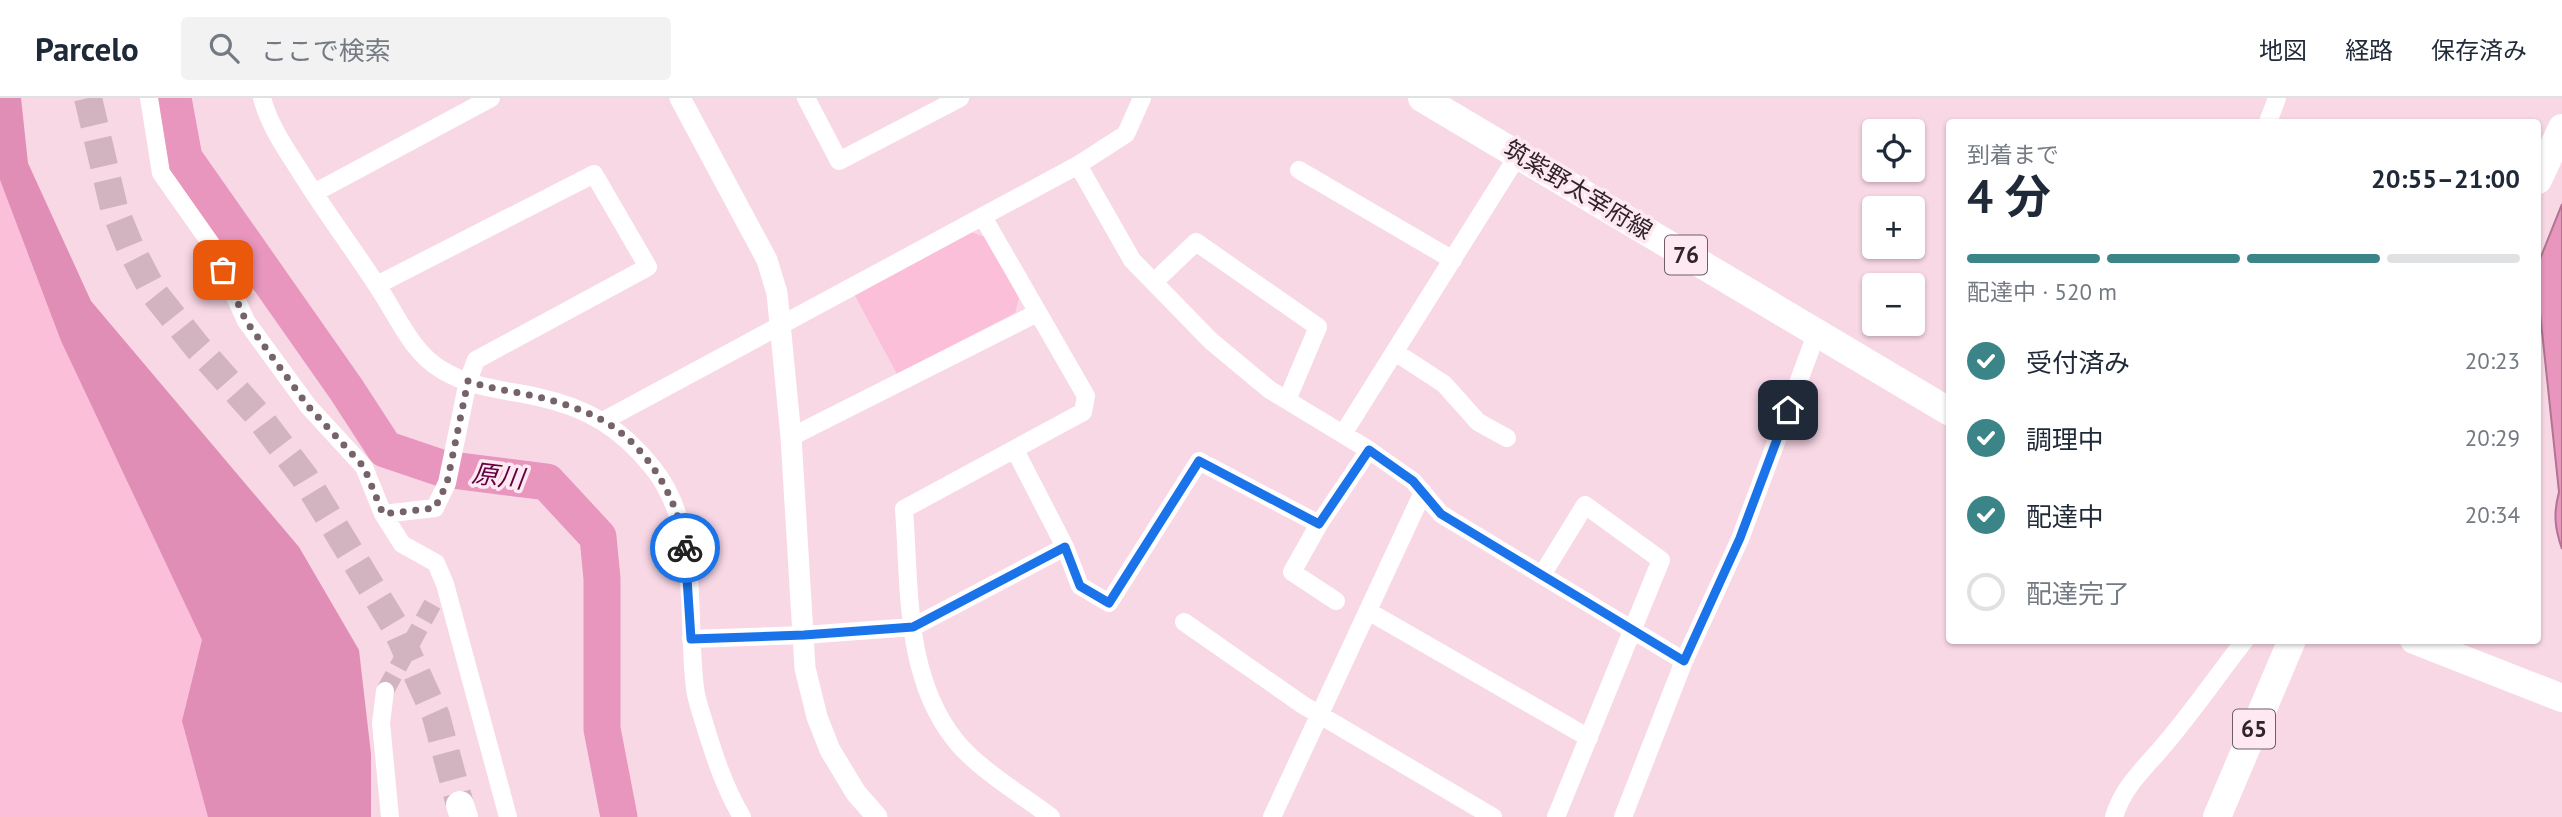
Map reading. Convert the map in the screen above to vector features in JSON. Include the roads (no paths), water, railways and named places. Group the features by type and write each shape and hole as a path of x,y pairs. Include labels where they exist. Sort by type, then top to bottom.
{"main road":[{"name":"筑紫野太宰府線","path":"1422,98 1946,410"},
{"path":"2541,174 2562,128"},
{"name":"65","path":"2217,817 2289,644"},
{"path":"2424,644 2551,694"}],"street":[{"path":"149,98 162,173 211,244 246,321 308,406 364,467 383,514 402,544 436,563 445,584 508,817"},
{"path":"262,98 268,121 413,344 441,370 468,381 488,388 540,397 603,421 626,437 655,470 674,506 683,536 695,691 719,766 742,817"},
{"path":"314,193 491,98"},
{"path":"680,98 766,260 777,293 790,436 805,668 817,717 826,739 856,793 877,817"},
{"path":"806,98 839,161 960,98"},
{"path":"603,421 1078,165 1126,134 1142,98"},
{"path":"2269,119 2277,98"},
{"path":"1343,434 1518,155"},
{"path":"1078,165 1132,260 1212,341 1270,390 1369,450 1413,481 1441,514 1684,661"},
{"path":"1299,170 1452,260"},
{"path":"377,285 594,174 648,267 476,360 468,381 447,483 435,508 383,514"},
{"path":"983,217 1086,396 1083,412 904,509 914,648 930,698 955,740 978,762 1051,817"},
{"path":"1154,282 1196,243 1318,327 1287,400"},
{"path":"790,436 1037,313"},
{"path":"1623,817 1684,661 1740,538 1817,332"},
{"path":"1395,352 1444,384 1478,422 1507,438"},
{"path":"1015,450 1065,547 1080,586 1109,603 1199,461 1319,524"},
{"path":"1336,601 1292,572 1319,524 1369,450"},
{"path":"1272,817 1423,492"},
{"path":"1542,575 1585,505 1661,560 1556,817"},
{"path":"691,639 804,635 913,627 1065,547"},
{"path":"433,603 445,584"},
{"path":"1368,611 1588,738"},
{"path":"1184,622 1303,705 1493,817"},
{"path":"2114,817 2137,774 2159,751 2242,644"},
{"path":"385,691 381,723 390,817"}],"waterway":[{"name":"原川","path":"173,98 184,158 385,449 444,469 547,482 598,537 602,579 602,729 619,817"}],"tunnel":[{"path":"88,98 114,208 130,247 154,293 256,413 305,478 396,628 436,716 460,805"},
{"path":"385,691 433,603"}]}
